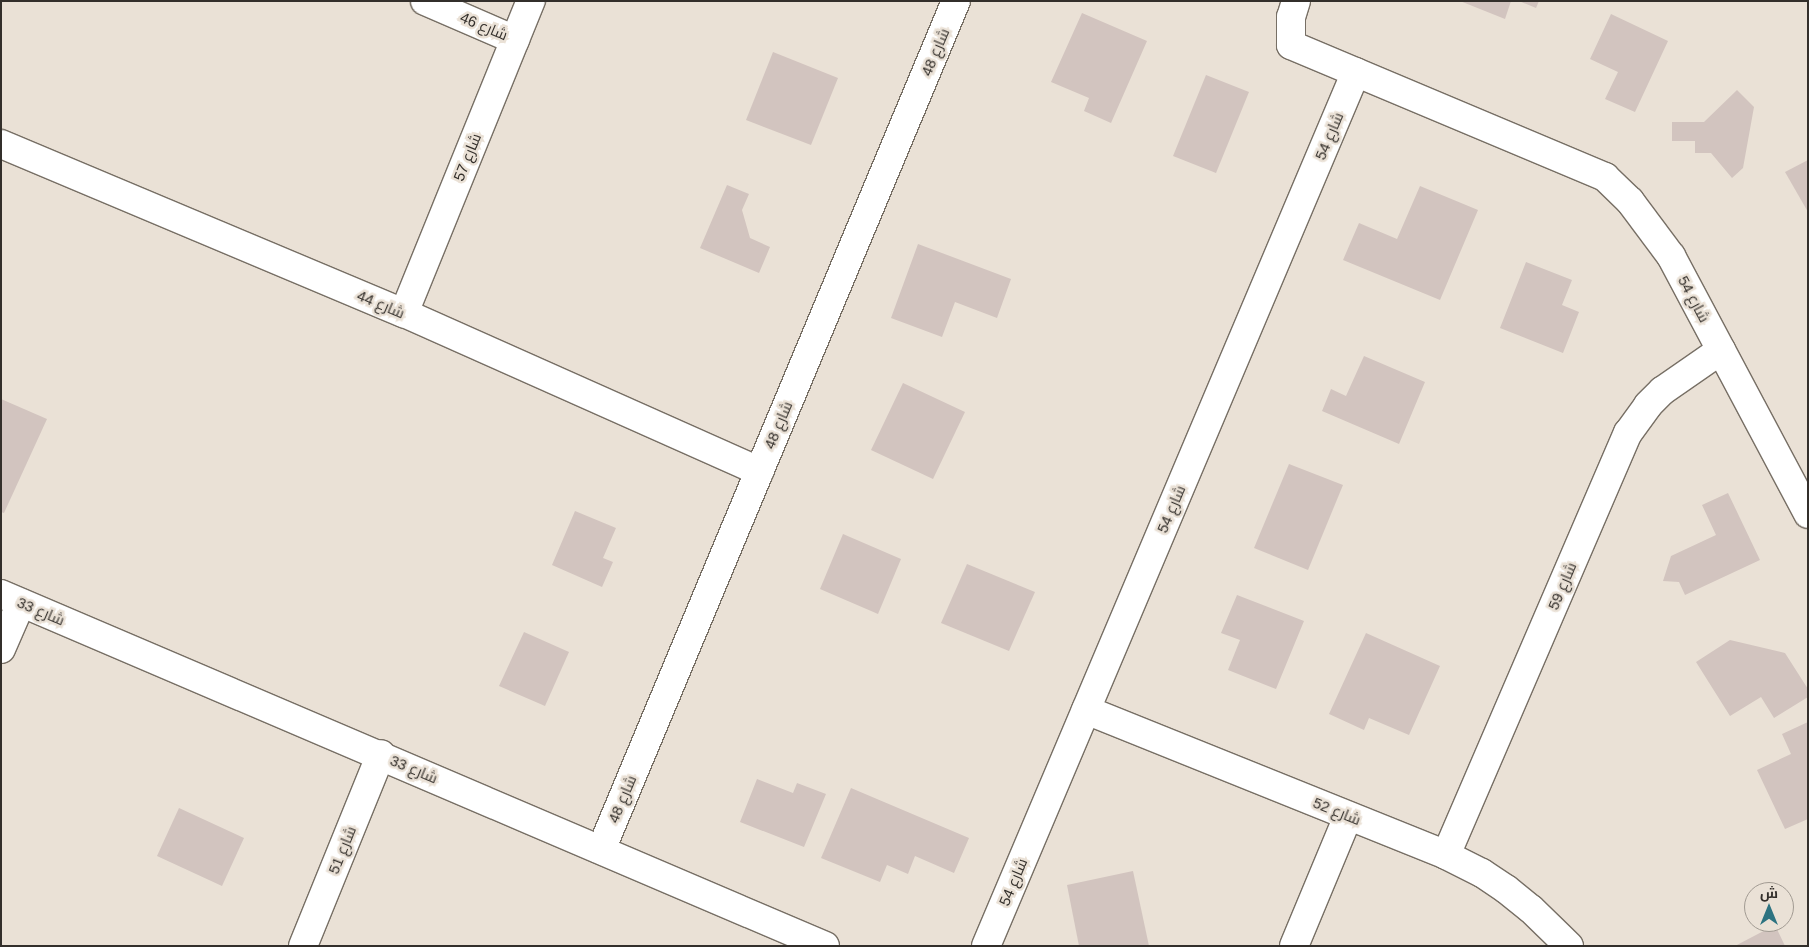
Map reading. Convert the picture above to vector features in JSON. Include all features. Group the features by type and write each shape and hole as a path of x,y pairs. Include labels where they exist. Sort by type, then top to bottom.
{"street":[{"name":"شارع 46","path":"425,1 515,40"},
{"name":"شارع 57","path":"404,313 531,1"},
{"name":"شارع 48","path":"601,850 956,1"},
{"name":"شارع 54","path":"1296,1 1291,17 1291,45 1605,177 1630,201 1666,249 1808,514"},
{"name":"شارع 54","path":"986,946 1356,72"},
{"name":"شارع 44","path":"2,146 404,313 759,470"},
{"name":"شارع 59","path":"1446,855 1628,433 1648,404 1662,391 1721,350"},
{"name":"شارع 33","path":"11,598 380,754 825,946"},
{"path":"1,650 11,598"},
{"name":"شارع 52","path":"1086,710 1446,855 1482,873 1506,889 1537,914 1569,946"},
{"name":"شارع 51","path":"303,946 380,754"},
{"path":"1294,946 1348,816"}],"building":[{"path":"1460,1 1511,1 1505,19"},
{"path":"1519,1 1539,1 1536,8"},
{"path":"1082,13 1147,41 1111,123 1084,111 1089,98 1051,82"},
{"path":"1611,14 1668,41 1635,112 1605,99 1618,72 1590,59"},
{"path":"773,52 838,78 811,145 746,120"},
{"path":"1206,75 1249,92 1216,173 1173,156"},
{"path":"1737,90 1754,107 1743,168 1732,178 1711,153 1695,153 1695,141 1672,141 1672,122 1704,122"},
{"path":"1808,160 1808,212 1785,172"},
{"path":"727,185 749,194 742,210 750,238 770,247 759,273 700,248"},
{"path":"1420,186 1478,210 1440,300 1343,260 1359,223 1397,239"},
{"path":"918,244 1011,279 997,318 955,302 942,337 891,318"},
{"path":"1526,262 1572,280 1562,305 1579,312 1563,353 1500,328"},
{"path":"1364,356 1425,382 1399,444 1322,411 1331,389 1346,396"},
{"path":"903,383 965,412 933,479 871,450"},
{"path":"1,399 47,419 4,513 1,512"},
{"path":"1289,464 1343,485 1308,570 1254,548"},
{"path":"1728,493 1760,560 1685,595 1679,582 1663,581 1671,556 1716,535 1702,505"},
{"path":"575,511 616,528 603,558 613,562 602,587 552,565"},
{"path":"843,534 901,559 878,614 820,589"},
{"path":"967,564 1035,592 1009,651 941,623"},
{"path":"1237,595 1304,621 1276,689 1228,670 1240,640 1221,633"},
{"path":"524,632 569,652 545,706 499,686"},
{"path":"1366,633 1440,666 1409,735 1369,718 1364,730 1329,714"},
{"path":"1730,640 1785,653 1808,689 1808,697 1774,718 1761,697 1730,716 1696,662"},
{"path":"1808,722 1808,819 1785,829 1757,770 1791,754 1782,734"},
{"path":"757,779 793,793 797,783 826,794 804,847 740,822"},
{"path":"851,788 969,838 954,873 915,856 908,874 887,865 880,882 821,858"},
{"path":"179,808 244,838 222,886 157,856"},
{"path":"1133,871 1149,946 1079,946 1067,885"},
{"path":"1762,932 1778,932 1785,946 1735,946"}]}
